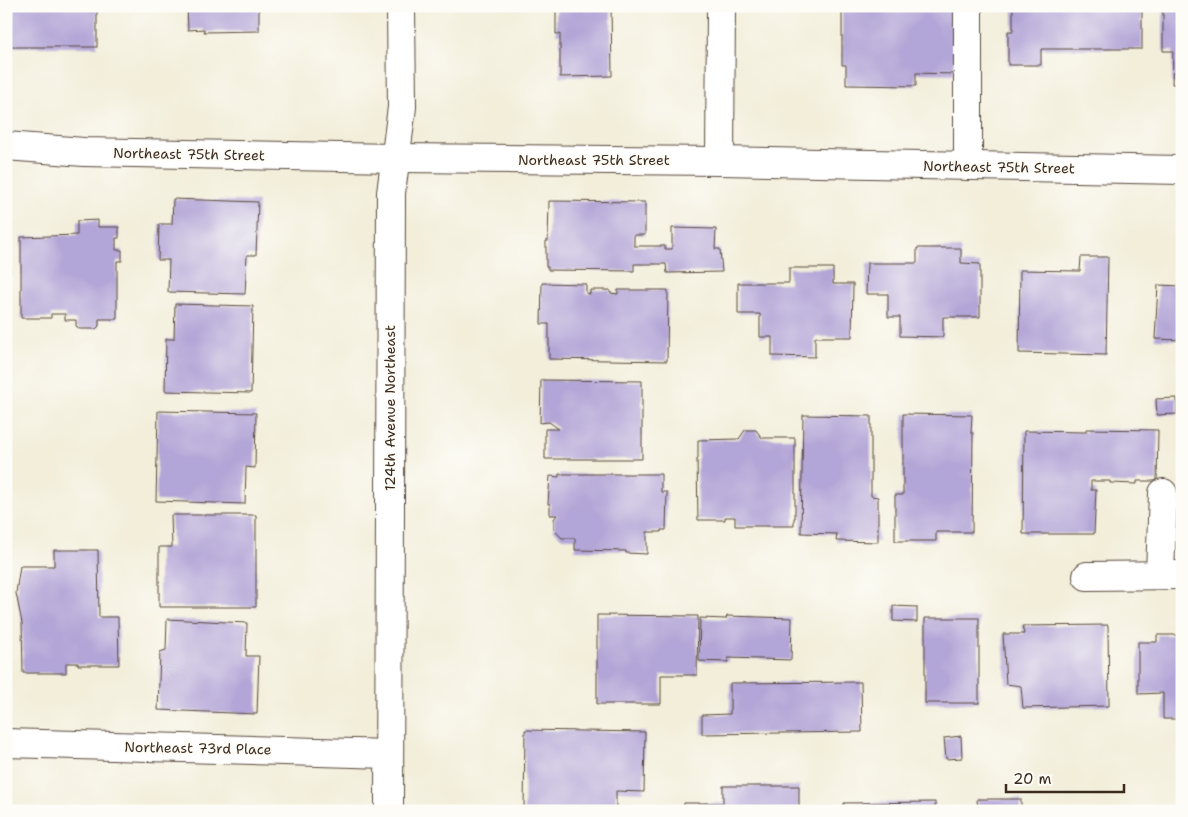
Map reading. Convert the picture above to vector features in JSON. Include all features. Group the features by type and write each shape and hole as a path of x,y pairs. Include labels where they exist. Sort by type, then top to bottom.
{"street":[{"name":"124th Avenue Northeast","path":"388,811 391,203 402,107 401,6"},
{"path":"720,161 721,6"},
{"path":"968,6 968,166"},
{"name":"Northeast 75th Street","path":"6,146 84,152 1182,170"},
{"path":"1087,576 1171,575 1163,493"},
{"name":"Northeast 73rd Place","path":"6,743 389,754"}],"building":[{"path":"6,6 97,6 97,47 6,47"},
{"path":"187,6 259,6 259,31 204,32 204,29 188,30"},
{"path":"556,6 611,6 612,76 560,77 560,34 556,34"},
{"path":"842,6 955,6 954,74 916,73 916,86 846,85 846,65 842,65"},
{"path":"1013,6 1142,6 1142,49 1041,49 1041,65 1008,65 1008,31 1013,31"},
{"path":"1163,6 1182,6 1182,84 1172,84 1173,51 1163,51"},
{"path":"173,199 258,202 256,255 247,255 245,294 168,292 169,260 158,260 159,224 172,224"},
{"path":"549,201 645,202 645,235 634,235 634,246 665,246 665,249 672,249 672,228 716,229 715,249 720,249 722,272 667,273 666,264 634,264 634,271 548,270 548,267 546,267 546,241 548,241"},
{"path":"98,220 98,227 119,227 119,238 116,238 116,250 122,250 122,261 117,261 117,319 99,319 99,326 96,329 80,329 76,326 76,320 65,320 65,314 51,314 51,318 21,318 21,237 77,235 77,221"},
{"path":"6,230 9,230 10,273 6,273"},
{"path":"917,248 961,248 961,263 980,264 980,317 943,317 943,337 900,336 900,317 888,317 888,294 866,294 867,263 917,263"},
{"path":"1081,257 1108,257 1106,355 1019,353 1020,270 1080,271"},
{"path":"789,268 833,268 833,284 853,284 852,337 815,337 815,357 772,356 772,337 760,337 760,314 738,314 738,283 789,283"},
{"path":"542,283 586,284 586,293 590,294 590,290 610,290 610,293 618,294 618,290 668,290 667,361 549,359 549,324 541,324"},
{"path":"1158,285 1182,286 1182,340 1155,339"},
{"path":"175,304 253,306 251,393 165,391 166,339 174,339"},
{"path":"541,380 642,381 642,459 545,459 545,429 559,429 549,422 540,423"},
{"path":"1177,398 1177,414 1157,415 1156,399"},
{"path":"158,411 256,413 255,468 246,467 245,504 156,501"},
{"path":"903,414 972,415 972,532 936,532 936,541 895,541 895,495 903,495"},
{"path":"803,415 871,416 871,496 878,497 878,542 836,541 837,534 801,533"},
{"path":"1086,429 1158,430 1157,481 1137,481 1137,484 1091,481 1091,490 1096,490 1094,534 1023,534 1024,431 1086,432"},
{"path":"745,430 756,430 762,438 795,438 794,526 735,526 735,517 725,517 725,520 698,520 698,440 739,439"},
{"path":"559,474 661,474 661,492 667,492 666,530 647,532 647,554 626,553 626,551 575,550 575,538 562,538 554,530 554,519 557,515 550,515 550,504 548,504 550,476 559,477"},
{"path":"171,515 256,515 256,607 159,607 159,547 172,547"},
{"path":"54,550 98,550 99,617 118,617 119,665 78,665 78,663 66,663 66,673 23,673 22,623 16,593 20,566 54,566"},
{"path":"893,606 917,607 917,622 893,621"},
{"path":"597,615 698,616 697,675 661,675 661,704 597,704"},
{"path":"727,616 792,618 791,660 728,658 728,662 699,661 700,618 726,619"},
{"path":"925,618 979,618 979,703 925,703"},
{"path":"167,619 247,623 246,656 259,656 257,714 158,710 160,652 166,650"},
{"path":"1108,625 1109,706 1023,708 1021,686 1006,684 1003,634 1024,634 1022,626"},
{"path":"1157,635 1182,635 1182,719 1163,719 1163,693 1138,694 1138,642 1157,642"},
{"path":"861,682 862,732 702,734 702,715 730,714 730,683"},
{"path":"525,730 645,732 644,792 616,791 616,811 524,811"},
{"path":"961,736 962,758 946,759 944,738"},
{"path":"1179,758 1182,758 1182,811 1179,811"},
{"path":"723,786 799,786 799,811 684,811 684,803 723,803"},
{"path":"977,799 1021,799 1021,811 978,811"},
{"path":"935,802 935,811 844,811 844,803"}]}
